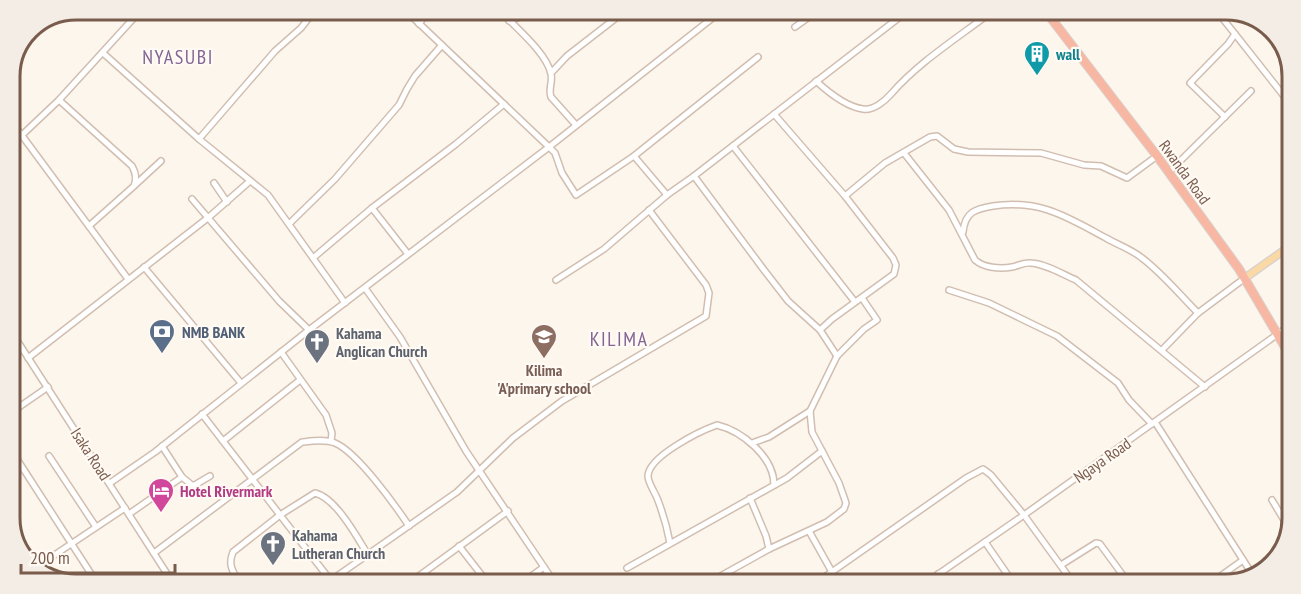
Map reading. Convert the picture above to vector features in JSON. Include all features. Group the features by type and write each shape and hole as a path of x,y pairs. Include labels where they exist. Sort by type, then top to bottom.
{"highway":[{"name":"Rwanda Road","path":"1052,20 1169,172 1245,278 1282,340"}],"main road":[{"path":"1245,278 1281,252"}],"street":[{"path":"128,279 21,136 59,99 132,20"},
{"path":"199,139 275,51 307,20"},
{"path":"415,20 555,153 562,173 576,195 634,156 758,57"},
{"path":"419,24 422,20"},
{"path":"551,74 567,56 613,20"},
{"path":"110,483 162,446 309,330 549,147 709,20"},
{"path":"795,27 805,20"},
{"path":"556,280 604,249 667,195 894,20"},
{"path":"816,81 837,99 864,110 873,108 885,100 909,74 981,20"},
{"path":"1224,20 1281,91"},
{"path":"509,21 542,57 551,74 549,93 576,126"},
{"path":"1225,117 1190,83 1235,34"},
{"path":"289,224 335,179 399,105 415,76 442,45"},
{"path":"103,53 199,139 268,195 345,303"},
{"path":"1169,172 1251,91"},
{"path":"59,99 132,166 136,177 134,186"},
{"path":"313,258 372,208 504,104"},
{"path":"774,114 845,196 896,265 894,274 820,330"},
{"path":"845,196 885,163 930,137 937,136 954,149 968,152 1041,153 1084,165 1101,166 1127,178 1157,156"},
{"path":"733,146 855,302"},
{"path":"904,153 949,210 979,264 994,268 1011,267 1030,262 1059,272 1091,291 1205,387"},
{"path":"634,156 667,195"},
{"path":"89,226 160,161"},
{"path":"694,176 788,301 820,330 837,356"},
{"path":"28,358 209,217 250,181"},
{"path":"214,183 227,202"},
{"path":"192,199 279,301 309,330"},
{"path":"963,234 965,219 973,210 1004,205 1029,205 1049,210 1076,220 1143,258 1198,313"},
{"path":"372,208 408,255"},
{"path":"341,574 457,492 513,438 562,401 706,316 709,293 706,285 649,210"},
{"path":"144,267 241,383"},
{"path":"1162,350 1198,313 1245,278"},
{"path":"365,288 400,337 466,450 549,574"},
{"path":"949,290 989,303 1057,336 1118,383 1129,400 1154,423 1249,570"},
{"path":"752,443 769,437 810,411 837,356 864,329 877,320 862,298"},
{"name":"Ngaya Road","path":"938,574 1282,333"},
{"name":"Isaka Road","path":"20,345 167,574"},
{"path":"281,352 326,415 332,433 331,441"},
{"path":"223,441 300,380"},
{"path":"20,406 48,387"},
{"path":"724,574 837,516 844,509 846,503 833,470 812,432 810,411"},
{"path":"202,414 326,574"},
{"path":"670,543 667,524 649,481 648,473 650,467 678,444 717,425 739,433 752,443 774,477 774,485"},
{"path":"154,554 302,442 331,441 340,446 362,466 409,526"},
{"path":"162,446 182,477 193,486 210,476"},
{"path":"627,568 774,485 822,451"},
{"path":"49,456 96,527"},
{"path":"20,464 91,574"},
{"path":"829,574 966,478 983,469 991,475 1024,515 1067,574"},
{"path":"129,514 182,477"},
{"path":"234,574 230,560 233,552 280,515 315,493 319,493 333,504 369,555"},
{"path":"750,498 769,549"},
{"path":"1272,500 1282,517"},
{"path":"42,564 125,508"},
{"path":"421,574 508,511"},
{"path":"809,531 832,572"},
{"path":"985,542 1007,574"},
{"path":"1061,565 1096,543 1100,544 1122,574"},
{"path":"459,546 480,574"},
{"path":"1223,574 1243,560"},
{"path":"534,574 544,567"}],"place":[{"name":"wall","path":"1037,77"},
{"name":"NMB BANK","path":"162,355"},
{"name":"Kilima 'A'primary school","path":"544,360"},
{"name":"Kahama Anglican Church","path":"317,365"},
{"name":"Hotel Rivermark","path":"161,514"},
{"name":"Kahama Lutheran Church","path":"273,567"}],"district":[{"name":"NYASUBI","path":"178,57"},
{"name":"KILIMA","path":"619,339"}]}
